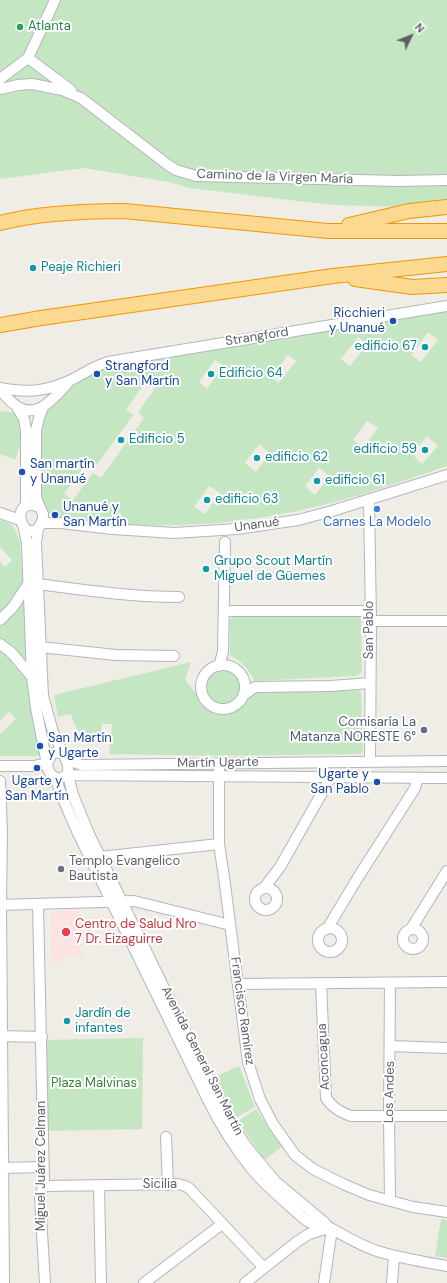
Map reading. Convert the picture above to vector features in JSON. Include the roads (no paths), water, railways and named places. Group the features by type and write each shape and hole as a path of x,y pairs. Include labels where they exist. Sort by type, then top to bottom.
{"highway":[{"path":"328,231 409,211 447,206"},
{"path":"0,223 25,217 100,211 124,211 328,231 447,231"},
{"path":"0,326 41,318 333,276 447,264"},
{"path":"333,276 412,287 447,285"}],"street":[{"path":"0,79 28,58 55,0"},
{"name":"Camino de la Virgen María","path":"28,58 168,165 176,170 196,176 398,181 447,180"},
{"name":"Camino de la Virgen María","path":"0,89 32,84 62,90 81,98"},
{"name":"Strangford","path":"0,389 32,391 56,386 71,380 89,369 108,362 447,306"},
{"name":"Strangford","path":"43,407 71,380"},
{"name":"Strangford","path":"0,389 17,407"},
{"path":"17,407 27,411 32,411 43,407"},
{"name":"Avenida General San Martín","path":"17,407 24,419 26,430 23,516 33,584 40,647 43,696 53,732 68,764 68,775 72,795 100,857 117,902 205,1093 229,1138 265,1184 304,1218 317,1227 329,1227"},
{"name":"Avenida General San Martín","path":"43,407 38,418 36,430 36,498 40,518 36,543 33,584 32,677 36,708 47,763 52,775 55,777 72,818 117,902 226,1115 246,1146 275,1181 329,1227"},
{"name":"Unanué","path":"40,518 61,523 154,532 174,533 233,529 298,520 369,500 447,475"},
{"name":"San Pablo","path":"369,500 371,616 370,761"},
{"path":"32,505 40,518 31,532 23,516 32,505"},
{"path":"2,513 23,516"},
{"path":"226,542 232,537 233,529"},
{"path":"218,530 220,539 226,542"},
{"path":"219,666 223,652 226,542"},
{"path":"0,620 33,584 151,597 178,597"},
{"path":"225,610 371,616 447,621"},
{"path":"0,644 11,652 32,677"},
{"path":"40,647 116,654 174,656"},
{"path":"223,652 244,678 255,687"},
{"path":"235,668 227,665 219,666 212,668 203,677 201,690 203,697 207,702 212,706 225,710 237,705 242,700 244,694 246,686 244,678"},
{"path":"244,694 255,687 332,686 370,683"},
{"path":"0,766 34,766 47,763 54,753 60,752 65,755"},
{"name":"Martín Ugarte","path":"65,755 70,760 82,764 447,761"},
{"name":"Francisco Ramírez","path":"219,763 218,844 248,1062 260,1099 273,1124 295,1154 314,1169 343,1184 370,1195 413,1207 447,1212"},
{"name":"Martín Ugarte","path":"55,777 68,775 447,778"},
{"path":"264,888 280,867 331,777"},
{"path":"327,929 356,879 416,788 418,778"},
{"path":"0,782 2,833 0,905 4,1283"},
{"path":"100,857 218,844"},
{"path":"411,930 447,871"},
{"path":"0,905 134,901 230,925"},
{"name":"Miguel Juárez Celman","path":"38,904 44,1186 40,1198 45,1283"},
{"name":"Los Andes","path":"390,982 390,1201"},
{"path":"238,984 447,982"},
{"name":"Aconcagua","path":"321,983 326,1098 331,1106 338,1111 351,1116 447,1116"},
{"path":"1,1036 42,1037"},
{"path":"390,1046 447,1048"},
{"path":"166,1137 168,1185"},
{"path":"2,1168 43,1167"},
{"name":"Sicilia","path":"44,1186 181,1184 189,1188 264,1268"},
{"path":"99,1186 100,1283"},
{"path":"298,1241 303,1227 304,1218 302,1204"},
{"path":"144,1283 222,1224"},
{"path":"324,1283 329,1227"},
{"path":"246,1283 298,1241 309,1234 329,1227 367,1247 394,1256 447,1266"},
{"path":"392,1283 394,1256"}],"place":[{"name":"Atlanta","path":"20,27"},
{"name":"Peaje Richieri","path":"33,268"},
{"name":"Ricchieri y Unanué","path":"393,321"},
{"name":"edificio 67","path":"425,347"},
{"name":"Strangford y San Martín","path":"97,374"},
{"name":"Edificio 64","path":"211,374"},
{"name":"Edificio 5","path":"121,440"},
{"name":"edificio 59","path":"425,450"},
{"name":"edificio 62","path":"257,458"},
{"name":"San martín y Unanué","path":"22,472"},
{"name":"edificio 61","path":"317,481"},
{"name":"edificio 63","path":"207,500"},
{"name":"Carnes La Modelo","path":"377,509"},
{"name":"Unanué y San Martín","path":"55,515"},
{"name":"Grupo Scout Martín Miguel de Güemes","path":"206,569"},
{"name":"Comisaría La Matanza NORESTE 6°","path":"424,730"},
{"name":"San Martín y Ugarte","path":"40,746"},
{"name":"Ugarte y San Martín","path":"37,768"},
{"name":"Ugarte y San Pablo","path":"377,782"},
{"name":"Templo Evangelico Bautista","path":"61,869"},
{"name":"Centro de Salud Nro 7 Dr. Eizaguirre","path":"66,932"},
{"name":"Jardín de infantes","path":"67,1021"}],"park label":[{"name":"Plaza Malvinas","path":"94,1084"}]}
